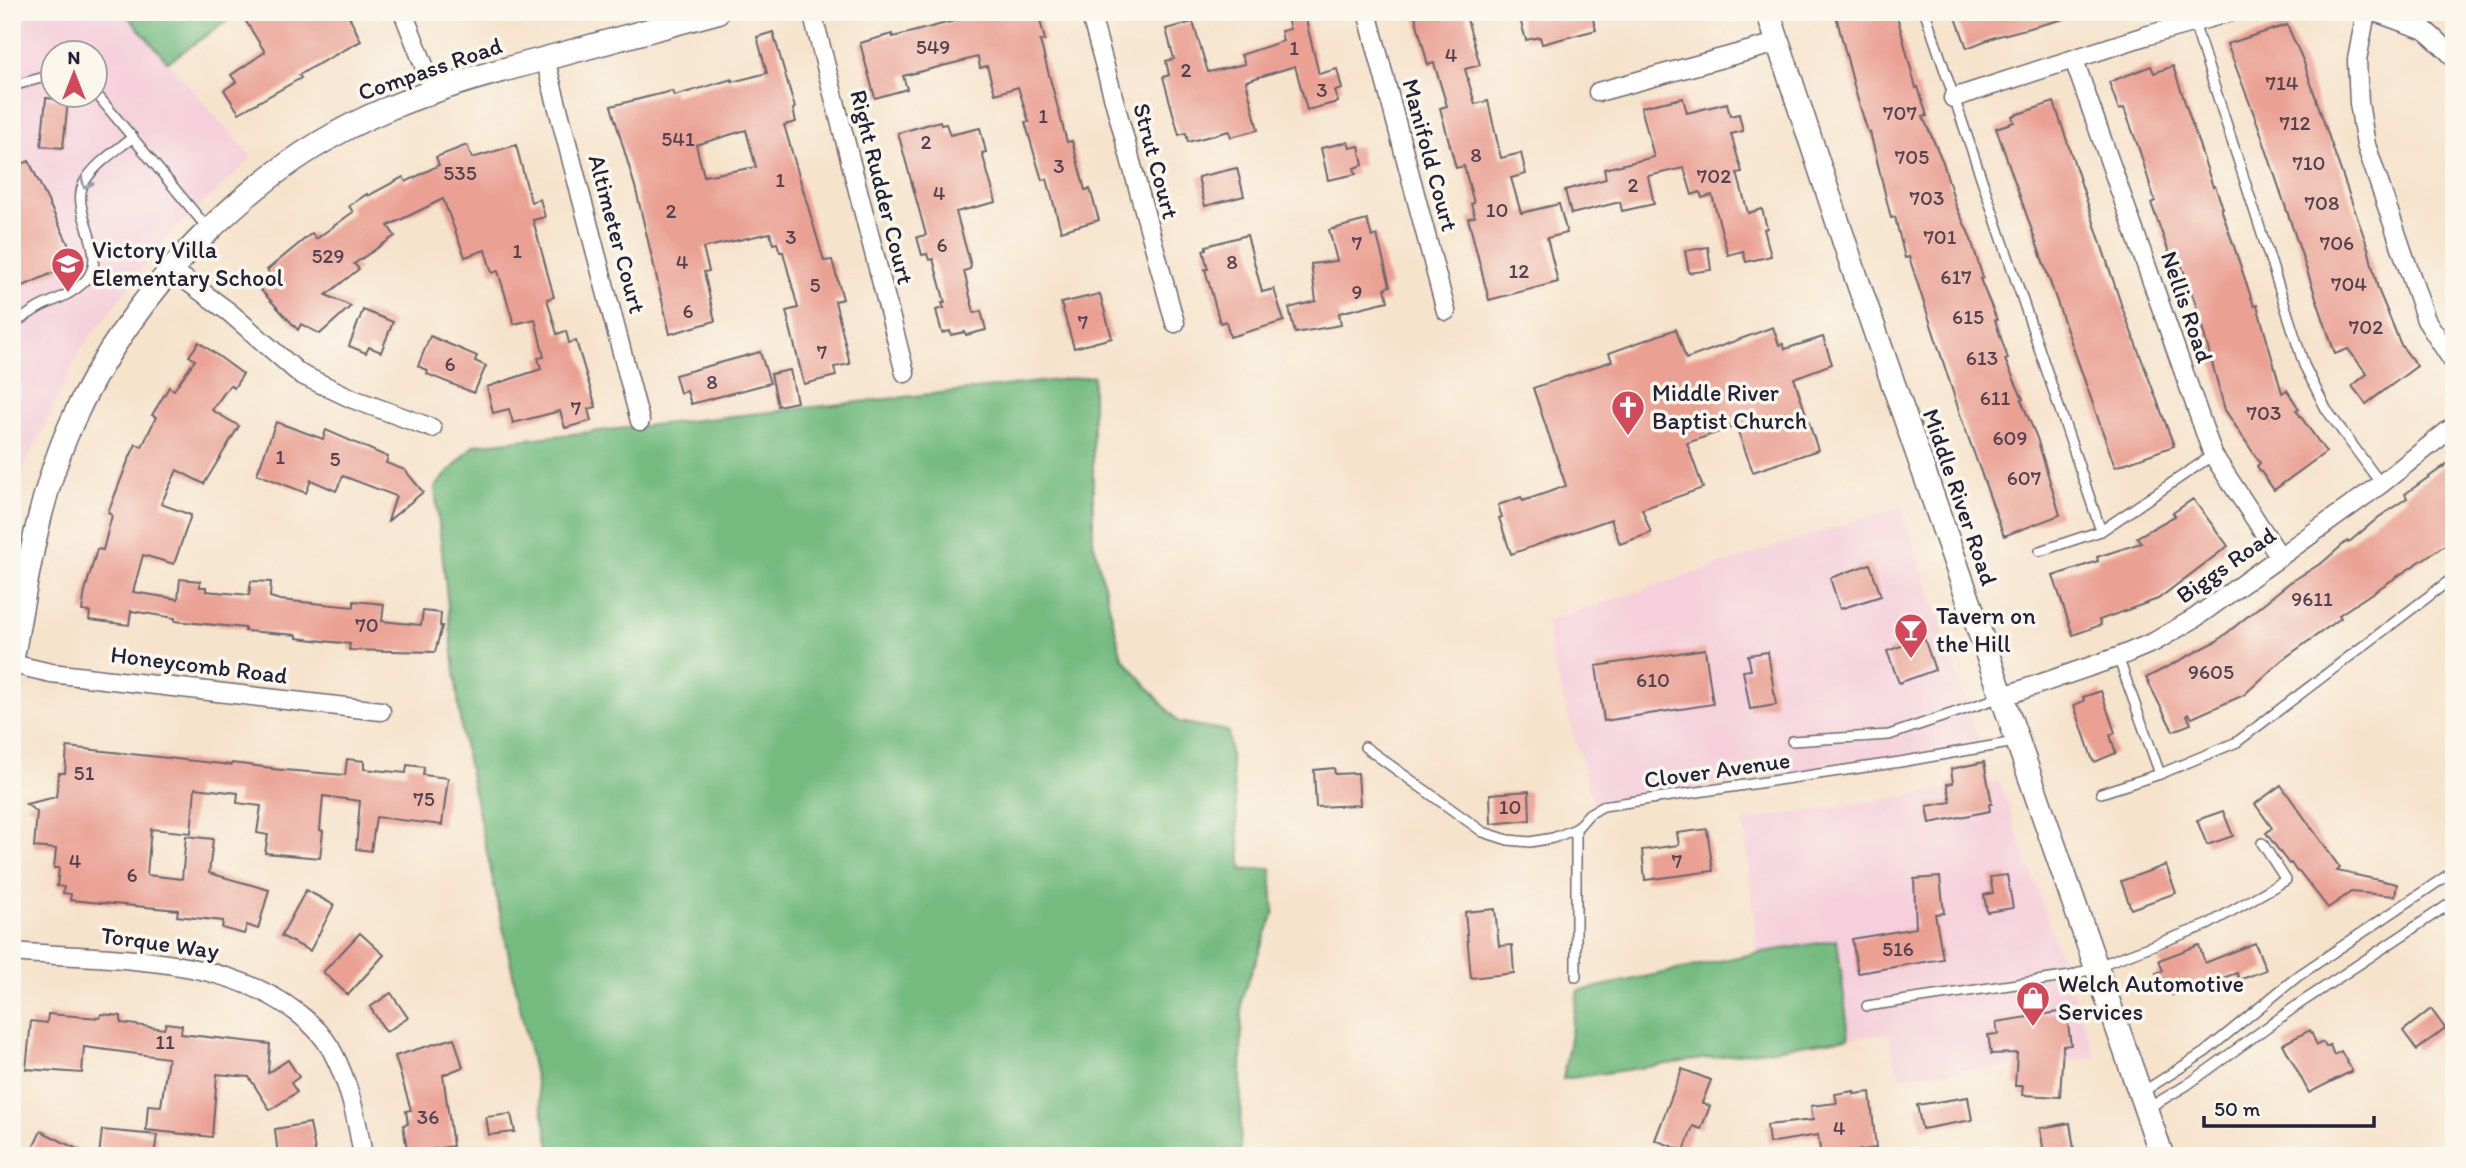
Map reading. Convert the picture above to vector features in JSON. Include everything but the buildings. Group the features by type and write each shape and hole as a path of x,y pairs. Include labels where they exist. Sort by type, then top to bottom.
{"street":[{"path":"403,12 434,91"},
{"name":"Compass Road","path":"12,662 49,481 70,424 117,340 149,297 209,231 246,198 311,149 385,109 434,91 717,12"},
{"name":"Right Rudder Court","path":"812,12 905,373"},
{"name":"Strut Court","path":"1090,12 1175,323"},
{"name":"Manifold Court","path":"1367,12 1446,311"},
{"name":"Middle River Road","path":"1768,12 2001,697 2162,1156"},
{"path":"1953,98 2145,36 2231,12"},
{"path":"2366,12 2357,60 2359,103 2367,145 2426,320 2454,363"},
{"path":"2375,12 2425,30 2454,57"},
{"path":"1598,92 1777,43"},
{"name":"Altimeter Court","path":"545,59 640,421"},
{"name":"Nellis Road","path":"2074,60 2213,455 2280,557"},
{"path":"172,270 229,312 300,374 353,399 432,428"},
{"name":"Biggs Road","path":"2001,697 2118,657 2154,642 2195,618 2381,484 2454,426"},
{"name":"Honeycomb Road","path":"12,662 51,673 381,711"},
{"name":"Torque Way","path":"12,953 124,960 205,970 231,977 276,998 317,1030 331,1049 357,1115 363,1156"}],"lane":[{"path":"1925,12 2101,531"},
{"path":"2194,23 2304,365 2326,409 2381,484"},
{"path":"12,86 38,79"},
{"path":"108,108 209,231"},
{"path":"12,324 73,292 89,277 94,262 80,194 85,181 101,163 133,137"},
{"path":"2040,551 2101,531 2213,455"},
{"path":"2101,793 2160,774 2237,742 2454,577"},
{"path":"2118,657 2160,774"},
{"path":"1792,741 1889,734 2001,697"},
{"name":"Clover Avenue","path":"1576,829 1589,814 1604,806 1887,764 2017,741"},
{"path":"1365,747 1483,832 1508,840 1530,842 1553,838 1576,829 1576,977"},
{"path":"1867,1006 2071,976 2207,925 2286,880 2262,843"},
{"path":"2144,1101 2298,976 2454,871"},
{"path":"2144,1101 2187,1085 2299,1004 2454,901"}],"shaded area":[{"name":"Victory Villa Elementary School","path":"12,12 124,12 252,158 167,237 80,351 20,477 12,527"},
{"path":"1901,506 1980,743 1594,805 1552,661 1547,621"},
{"path":"1999,781 2096,1058 1899,1077 1888,1033 1849,1038 1837,940 1757,953 1744,821"}],"green space":[{"path":"124,12 240,12 168,62"},
{"path":"1093,376 1093,541 1122,657 1178,722 1228,731 1242,870 1271,868 1274,913 1242,997 1240,1156 552,1156 462,736 435,487 474,445"},
{"path":"1837,940 1849,1038 1563,1079 1578,991 1757,953"}],"place":[{"name":"Victory Villa Elementary School","path":"68,294"},
{"name":"Middle River Baptist Church","path":"1628,437"},
{"name":"Tavern on the Hill","path":"1911,660"},
{"name":"Welch Automotive Services","path":"2033,1028"}]}
